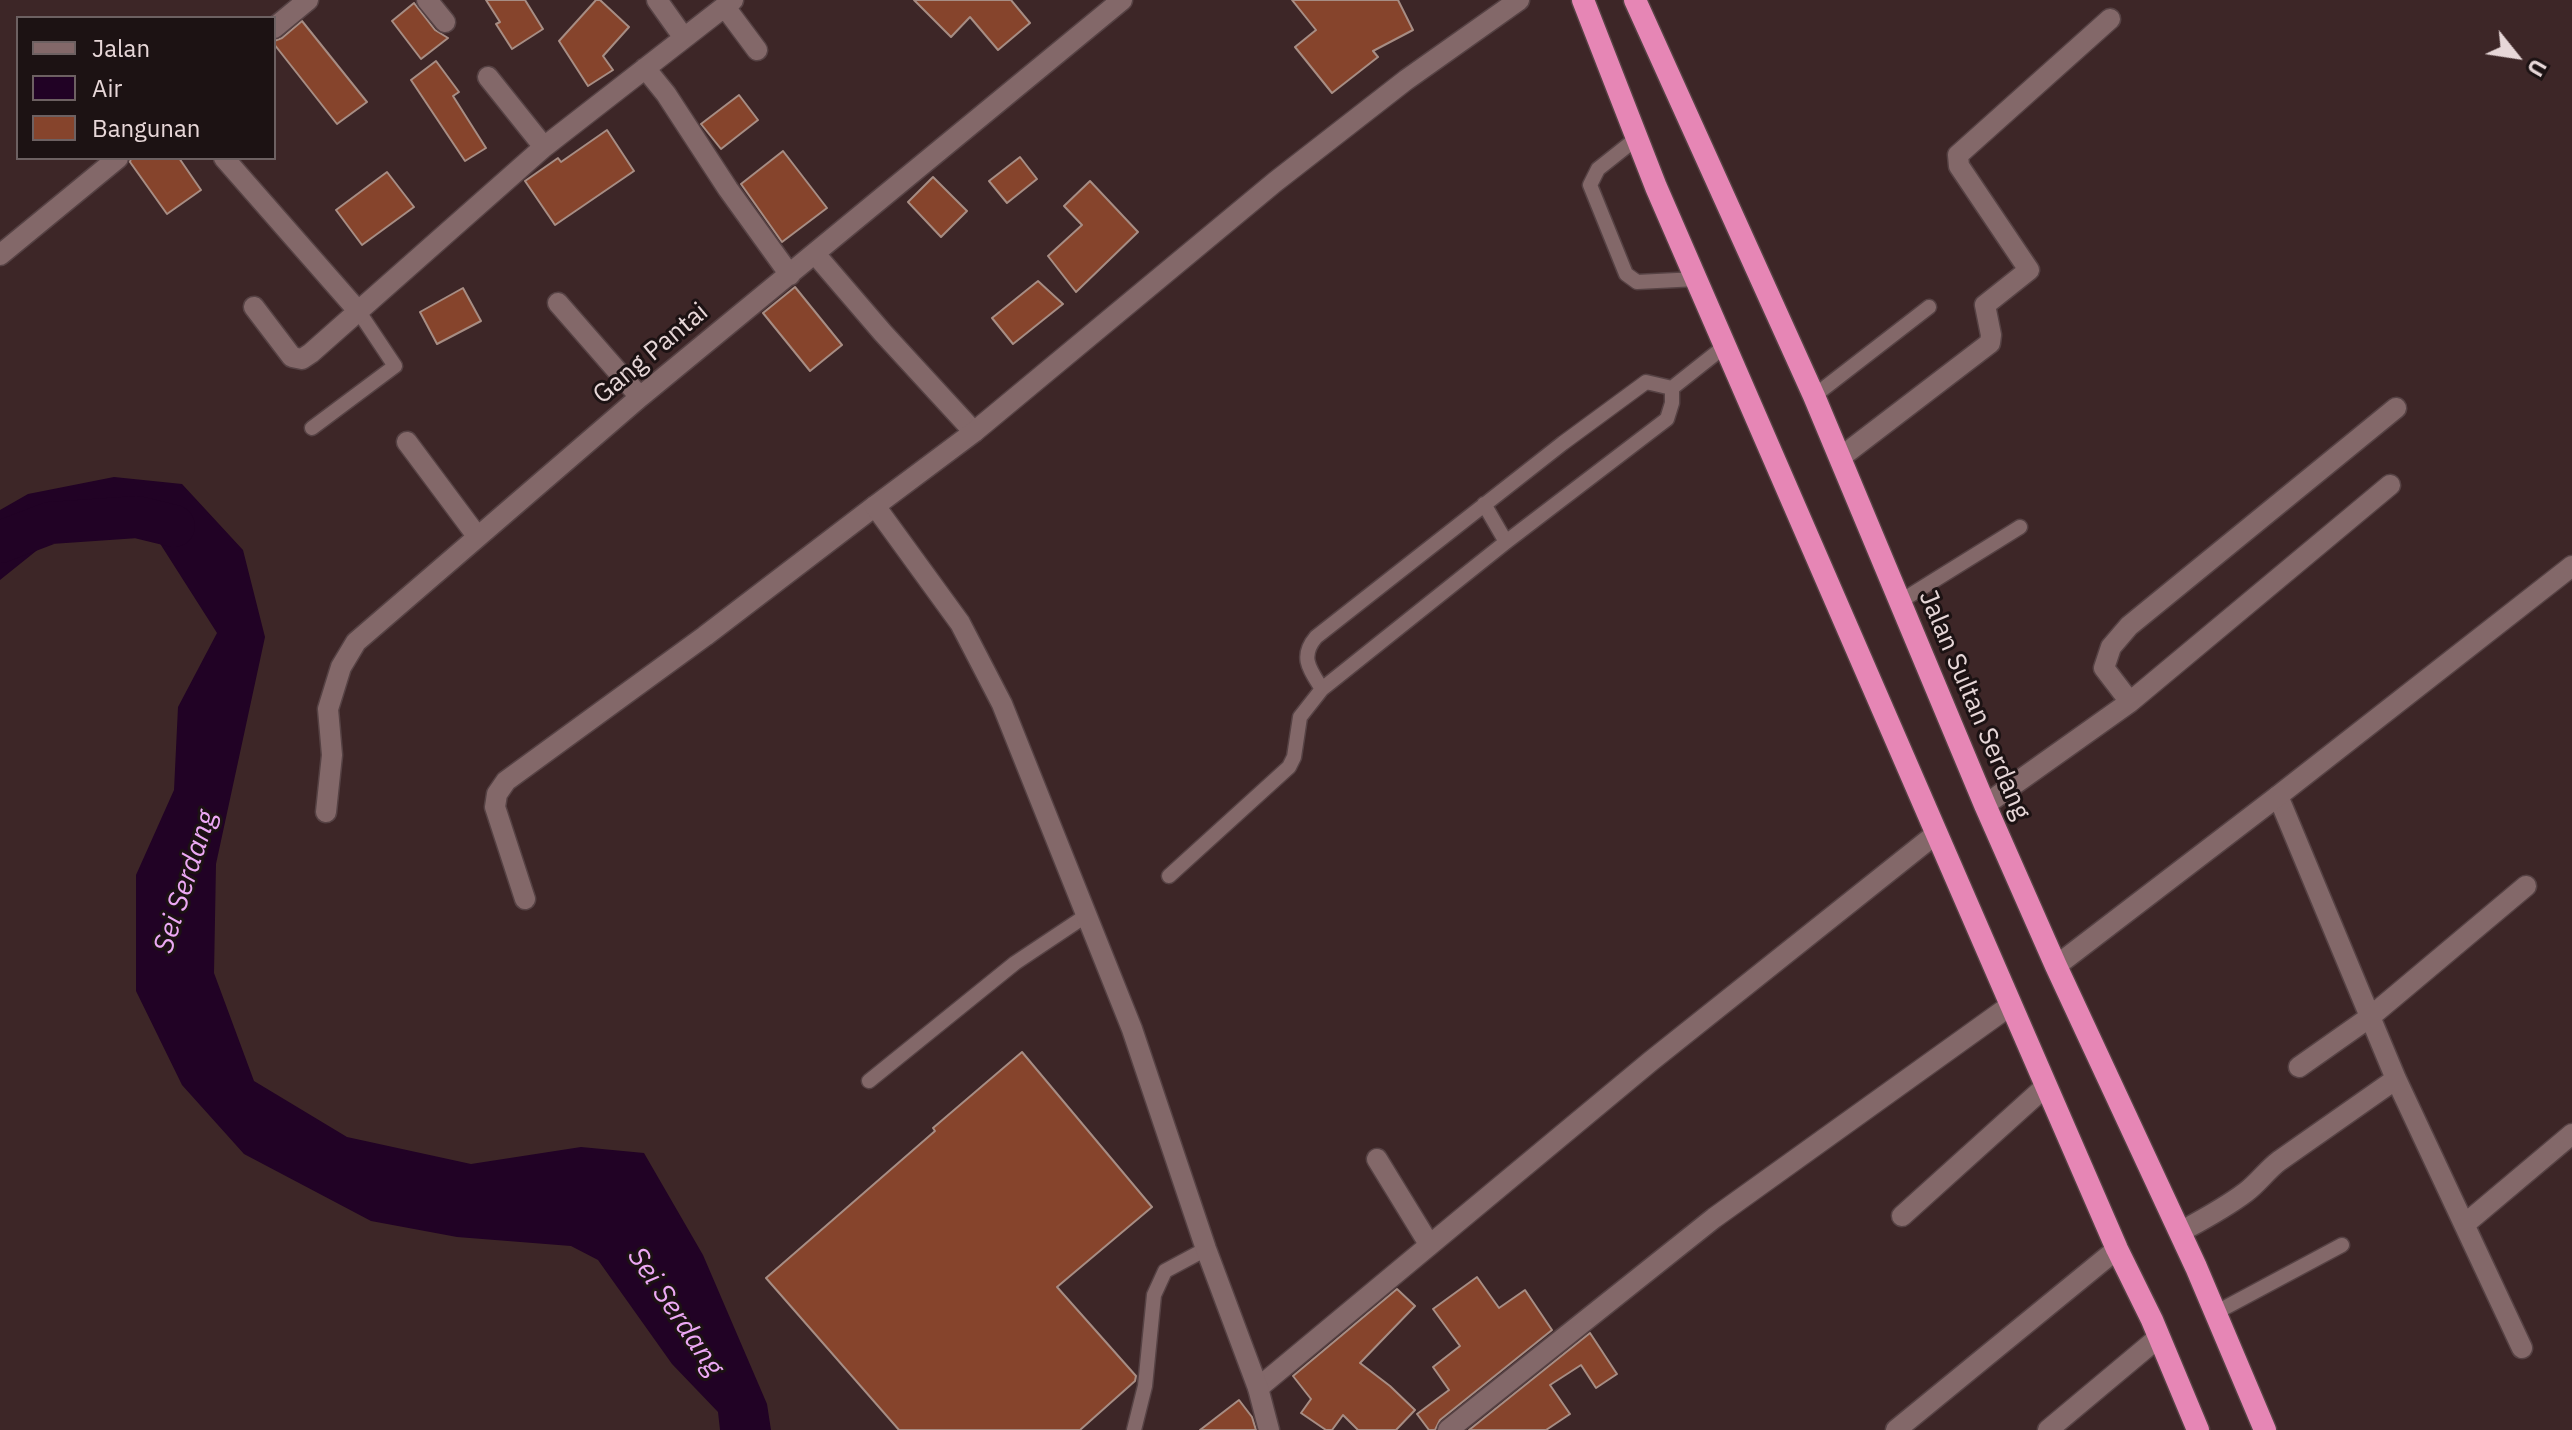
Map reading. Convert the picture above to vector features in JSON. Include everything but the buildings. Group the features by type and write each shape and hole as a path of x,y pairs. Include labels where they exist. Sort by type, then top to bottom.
{"highway":[{"path":"1583,0 1637,138 1725,346 2198,1430"},
{"name":"Jalan Sultan Serdang","path":"1635,0 1841,457 1985,805 2180,1232 2265,1430"}],"street":[{"path":"276,26 308,0"},
{"path":"427,0 445,22"},
{"path":"657,0 684,38"},
{"name":"Gang Pantai","path":"326,812 332,767 328,709 345,656 356,642 640,397 1122,0"},
{"path":"525,899 495,807 497,794 506,781 693,645 974,432 1275,182 1406,80 1519,0"},
{"path":"254,307 292,357 298,359 318,347 359,312 544,147 729,3 757,50"},
{"path":"1841,457 1990,343 1985,305 2029,270 1959,166 1958,155 2110,19"},
{"path":"645,68 700,142 728,189 790,275"},
{"path":"488,77 544,147"},
{"path":"0,255 116,160"},
{"path":"226,160 359,312"},
{"path":"816,255 974,432"},
{"path":"558,303 640,397"},
{"path":"2130,702 2104,668 2111,647 2129,626 2396,408"},
{"path":"407,442 477,536"},
{"path":"1985,805 2130,702 2390,485"},
{"path":"875,506 960,623 1002,704 1132,1029 1206,1249 1258,1388 1269,1430"},
{"path":"2056,966 2572,566"},
{"path":"2278,796 2396,1079 2522,1348"},
{"path":"1258,1388 1651,1061 1937,833"},
{"path":"2299,1067 2370,1017 2526,886"},
{"path":"1448,1430 1714,1218 2011,1005"},
{"path":"2180,1232 2250,1189 2262,1174 2279,1161 2396,1079"},
{"path":"1902,1216 2046,1086"},
{"path":"2465,1224 2572,1134"},
{"path":"1377,1159 1429,1244"},
{"path":"1896,1430 2117,1249"},
{"path":"2048,1430 2159,1337"}],"lane":[{"path":"1637,138 1598,169 1590,185 1626,274 1637,282 1697,279"},
{"path":"1814,396 1929,307"},
{"path":"312,428 395,366 359,312"},
{"path":"1672,388 1725,346"},
{"path":"1322,689 1306,664 1305,657 1316,637 1484,504 1646,382 1672,388"},
{"path":"1169,876 1289,767 1294,757 1300,717 1322,689 1667,419 1672,388"},
{"path":"1484,504 1506,542"},
{"path":"1901,601 2020,527"},
{"path":"869,1081 1015,963 1087,915"},
{"path":"2215,1313 2342,1245"},
{"path":"1134,1430 1145,1386 1154,1295 1160,1279 1172,1265 1206,1249"}],"water":[{"path":"114,477 182,484 243,550 265,637 216,864 214,973 254,1081 347,1137 471,1164 581,1147 644,1153 703,1255 767,1404 771,1430 720,1430 718,1412 672,1364 598,1260 571,1246 457,1237 371,1221 244,1154 182,1085 136,991 136,875 174,790 178,707 217,633 145,520 81,515 0,580 0,510 28,494"}],"waterway":[{"name":"Sei Serdang","path":"0,542 50,523 137,517 174,526"}]}
